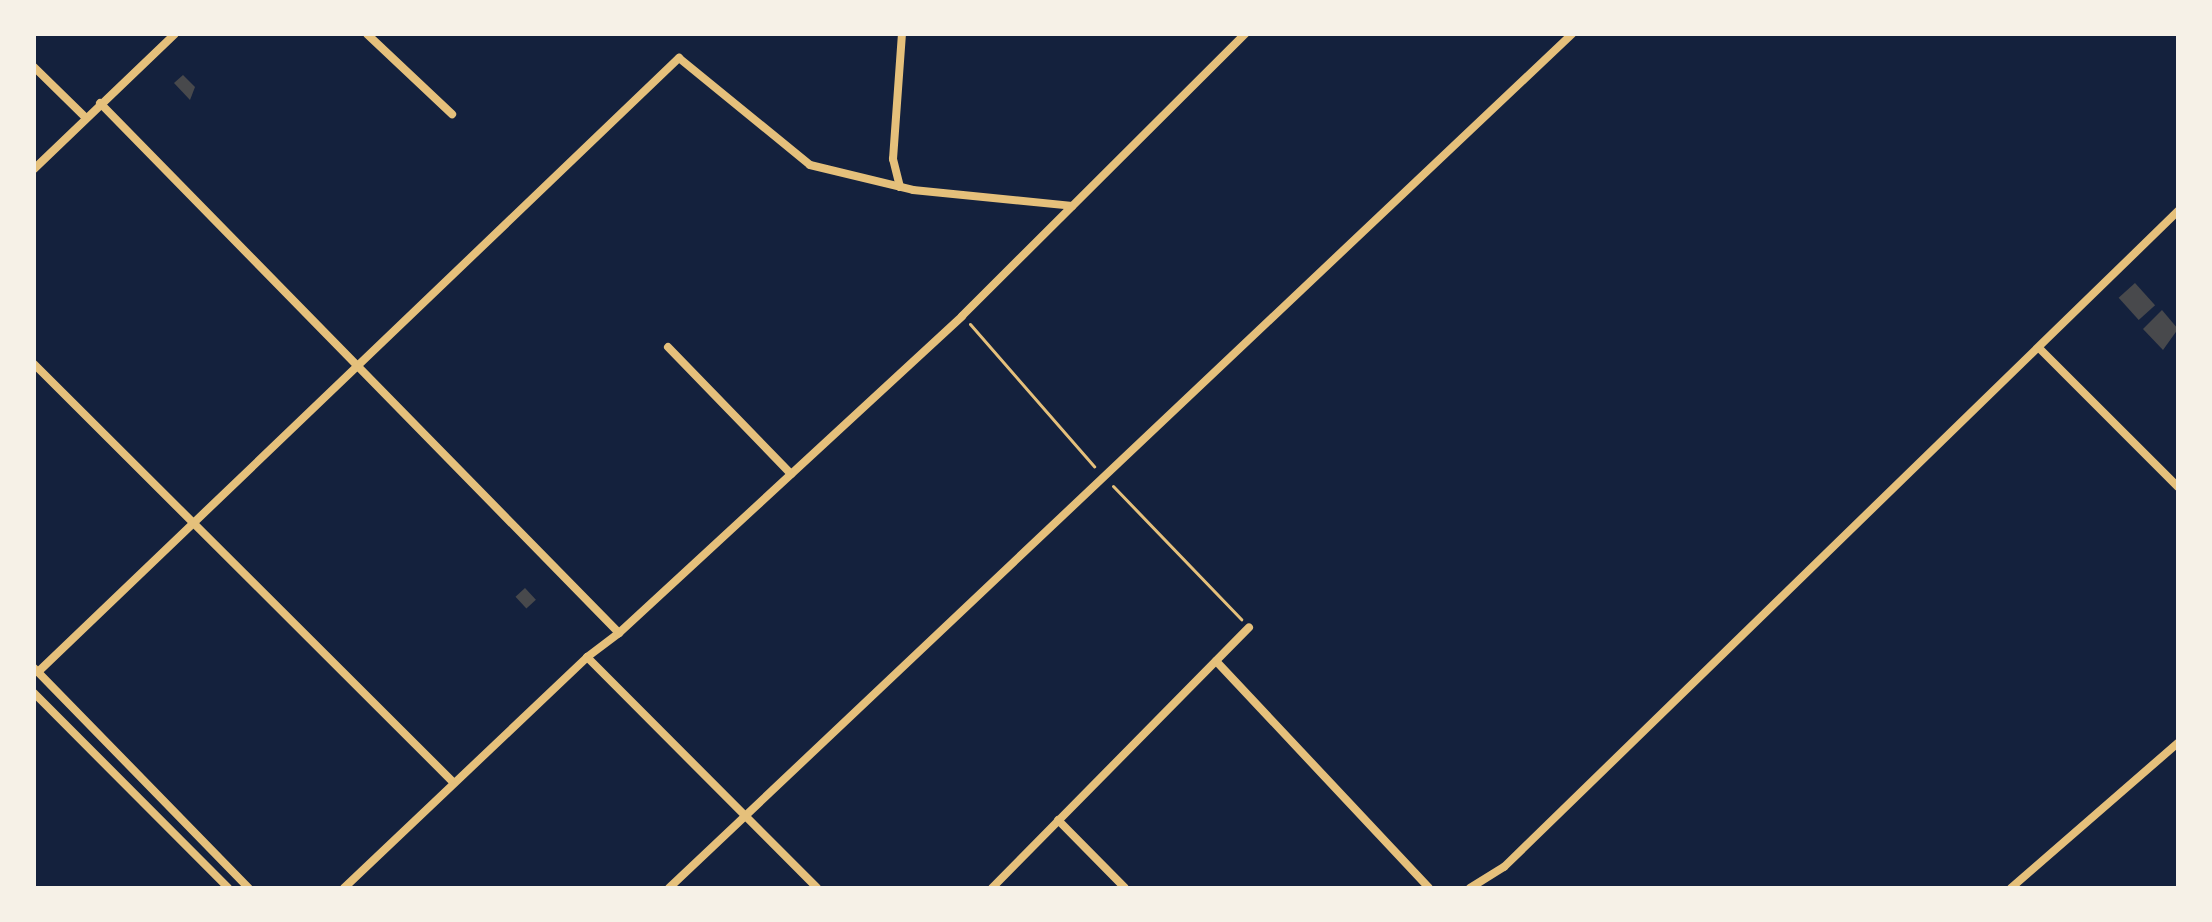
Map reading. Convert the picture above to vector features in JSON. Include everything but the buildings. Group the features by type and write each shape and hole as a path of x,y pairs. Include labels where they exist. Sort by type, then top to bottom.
{"street":[{"path":"34,169 175,34"},
{"path":"367,34 452,114"},
{"path":"900,187 893,159 902,34"},
{"path":"344,888 587,657 619,633 791,474 1072,206 1245,34"},
{"path":"669,888 1572,34"},
{"path":"249,888 36,670 679,58 810,165 900,187 1072,206"},
{"path":"34,67 86,118"},
{"path":"100,103 619,633"},
{"path":"1470,888 1504,867 2041,350 2178,211"},
{"path":"668,347 791,474"},
{"path":"2041,350 2178,487"},
{"path":"34,364 454,783"},
{"path":"992,888 1249,627"},
{"path":"587,657 817,888"},
{"path":"1216,661 1433,887"},
{"path":"34,693 228,888"},
{"path":"2011,888 2178,743"},
{"path":"1058,820 1125,888"}]}
